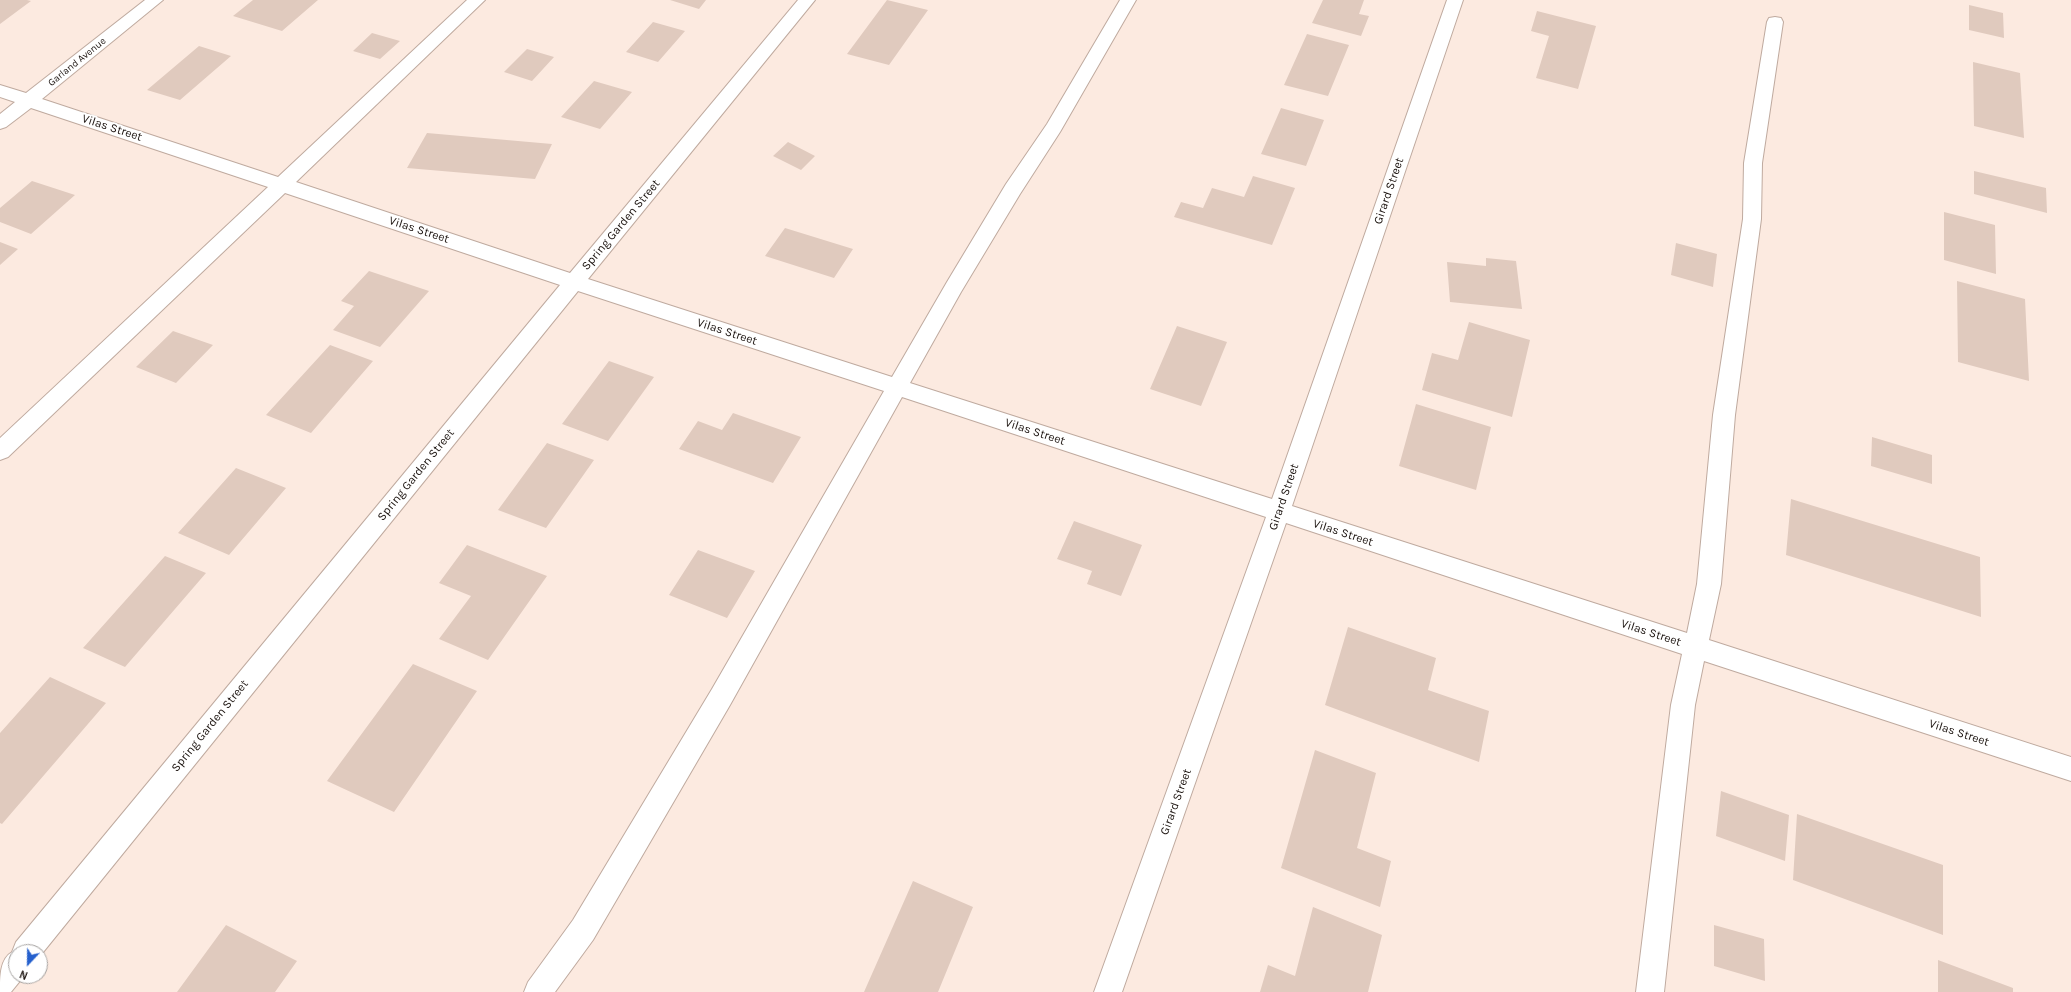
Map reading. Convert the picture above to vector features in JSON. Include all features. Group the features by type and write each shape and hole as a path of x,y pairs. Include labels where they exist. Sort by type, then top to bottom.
{"street":[{"name":"Garland Avenue","path":"0,123 155,0"},
{"path":"0,451 280,184 477,0"},
{"name":"Spring Garden Street","path":"33,944 574,282 807,0"},
{"path":"538,992 584,930 721,697 966,267 1012,189 1054,128 1128,0"},
{"name":"Girard Street","path":"1108,992 1279,512 1455,0"},
{"path":"1650,992 1683,705 1709,584 1724,415 1752,219 1753,162 1775,22"},
{"name":"Vilas Street","path":"0,91 574,282 2071,769"},
{"path":"0,984 8,974"}],"building":[{"path":"0,0 27,0 31,1 0,24"},
{"path":"253,0 318,0 282,31 233,16"},
{"path":"670,0 706,0 699,9"},
{"path":"887,0 928,10 889,65 847,54"},
{"path":"1323,0 1364,0 1359,14 1369,16 1361,36 1312,23"},
{"path":"1969,5 2003,13 2004,38 1969,30"},
{"path":"1537,11 1596,26 1578,89 1536,78 1549,36 1531,31"},
{"path":"653,22 685,31 658,62 626,52"},
{"path":"372,33 400,41 380,59 353,51"},
{"path":"1307,34 1349,45 1328,96 1284,85"},
{"path":"199,46 231,56 180,100 147,90"},
{"path":"527,49 554,57 532,81 504,72"},
{"path":"1973,62 2020,73 2024,138 1974,126"},
{"path":"594,81 632,92 600,129 561,117"},
{"path":"1281,108 1324,120 1306,166 1261,154"},
{"path":"427,133 552,144 535,179 407,168"},
{"path":"788,142 815,156 801,170 773,156"},
{"path":"1974,171 2046,188 2047,213 1974,194"},
{"path":"1253,176 1295,188 1272,245 1174,217 1181,202 1203,208 1212,188 1244,197"},
{"path":"32,181 75,195 31,234 0,222 0,208"},
{"path":"1944,212 1995,225 1996,274 1944,260"},
{"path":"785,228 853,249 834,278 765,256"},
{"path":"0,242 18,249 0,265"},
{"path":"1676,243 1717,254 1713,287 1671,275"},
{"path":"1486,258 1516,261 1522,309 1450,302 1447,262 1486,266"},
{"path":"369,271 429,291 380,347 333,330 354,306 341,301"},
{"path":"1957,281 2025,299 2029,381 1958,362"},
{"path":"1469,322 1530,340 1512,417 1422,390 1432,353 1458,360"},
{"path":"1177,326 1227,342 1201,406 1150,389"},
{"path":"173,331 213,345 176,383 136,367"},
{"path":"330,345 373,361 311,433 266,415"},
{"path":"609,361 654,377 608,441 562,424"},
{"path":"1416,404 1491,427 1476,490 1399,466"},
{"path":"733,413 801,437 773,483 679,449 698,421 722,430"},
{"path":"1872,437 1932,455 1932,484 1871,466"},
{"path":"547,443 594,460 546,528 498,510"},
{"path":"236,468 286,488 229,555 178,533"},
{"path":"1791,499 1980,557 1981,617 1786,555"},
{"path":"1074,521 1142,545 1121,596 1087,584 1092,571 1057,559"},
{"path":"467,545 547,576 488,660 439,639 471,596 439,583"},
{"path":"698,550 755,571 727,618 669,595"},
{"path":"165,556 206,573 125,667 83,648"},
{"path":"1348,627 1436,658 1428,690 1489,711 1479,762 1325,705"},
{"path":"413,664 477,691 394,812 327,781"},
{"path":"50,677 106,703 2,824 0,823 0,733"},
{"path":"1315,750 1376,773 1357,848 1391,861 1380,907 1281,868"},
{"path":"1721,791 1789,815 1785,861 1716,836"},
{"path":"1797,814 1943,865 1943,935 1793,880"},
{"path":"913,881 973,907 938,992 864,992"},
{"path":"1313,907 1382,935 1368,992 1260,992 1268,965 1295,976"},
{"path":"226,925 297,961 275,992 177,992"},
{"path":"1714,925 1764,939 1765,981 1714,966"},
{"path":"1938,960 2013,988 2013,992 1938,992"}]}
